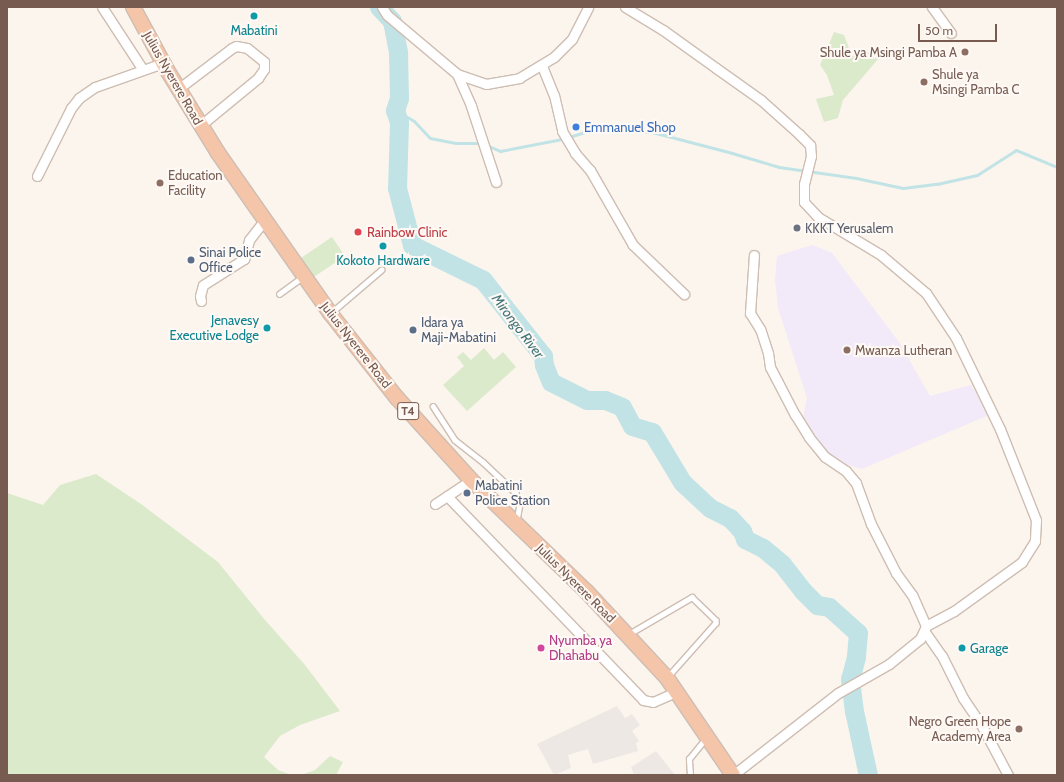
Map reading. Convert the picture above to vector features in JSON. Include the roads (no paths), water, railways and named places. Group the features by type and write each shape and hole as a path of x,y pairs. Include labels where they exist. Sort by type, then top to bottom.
{"highway":[{"name":"Julius Nyerere Road","path":"133,7 178,89 218,153 264,221 330,313 397,398 471,480 587,592 667,678 678,692 733,775"}],"street":[{"path":"102,7 143,70"},
{"path":"382,7 387,15 457,74 486,84 519,78 542,66 561,51 572,39 588,7"},
{"path":"625,7 663,30 761,100 810,145 811,156 804,184 804,202 818,217 880,255 926,293 956,338 1000,429 1036,520 1035,541 1022,562 954,611 925,629 920,639 889,664 838,693 733,775"},
{"path":"932,7 951,33"},
{"path":"178,89 236,46 247,48 264,62 264,70 258,78 201,125"},
{"path":"37,176 71,108 80,98 95,87 163,63"},
{"path":"542,66 554,95 562,131 575,153 597,182 633,245 684,294"},
{"path":"457,74 472,106 496,182"},
{"path":"201,301 200,296 203,285 244,259 249,240 264,221"},
{"path":"754,255 750,313 760,329 768,353 770,367 795,415 810,437 825,457 846,471 856,483 871,524 896,573 912,595 925,629 942,656 963,698 983,728 1008,775"},
{"path":"435,504 471,480"},
{"path":"447,496 643,700 653,702 678,692"}],"lane":[{"path":"330,313 381,270"},
{"path":"279,294 304,276"},
{"path":"433,406 455,440 483,462 516,493 520,504 517,524"},
{"path":"628,635 692,597 716,620 716,623 667,678"},
{"path":"688,774 690,759 707,737"}],"waterway":[{"name":"Mirongo River","path":"379,7 392,21 398,53 399,98 395,110 399,122 397,188 412,245 483,280 543,356 544,365 551,382 587,400 605,400 622,407 632,426 652,432 682,482 710,508 730,518 742,531 745,539 763,548 782,564 803,591 817,605 829,607 858,633 856,657 850,679 854,711 868,775"},
{"path":"395,110 414,121 430,138 456,143 482,143 500,151 562,139 591,130 652,132 779,167 856,178 903,188 937,184 977,175 1016,150 1057,167"}],"place":[{"name":"Mabatini","path":"254,16"},
{"name":"Shule ya Msingi Pamba A","path":"965,52"},
{"name":"Shule ya Msingi Pamba C","path":"924,82"},
{"name":"Emmanuel Shop","path":"576,127"},
{"name":"Education Facility","path":"160,183"},
{"name":"KKKT Yerusalem","path":"797,228"},
{"name":"Rainbow Clinic","path":"358,232"},
{"name":"Kokoto Hardware","path":"383,246"},
{"name":"Sinai Police Office","path":"191,260"},
{"name":"Jenavesy Executive Lodge","path":"267,328"},
{"name":"Idara ya Maji-Mabatini","path":"413,330"},
{"name":"Mwanza Lutheran","path":"847,350"},
{"name":"Mabatini Police Station","path":"467,493"},
{"name":"Nyumba ya Dhahabu","path":"541,648"},
{"name":"Garage","path":"962,648"},
{"name":"Negro Green Hope Academy Area","path":"1019,729"}]}
